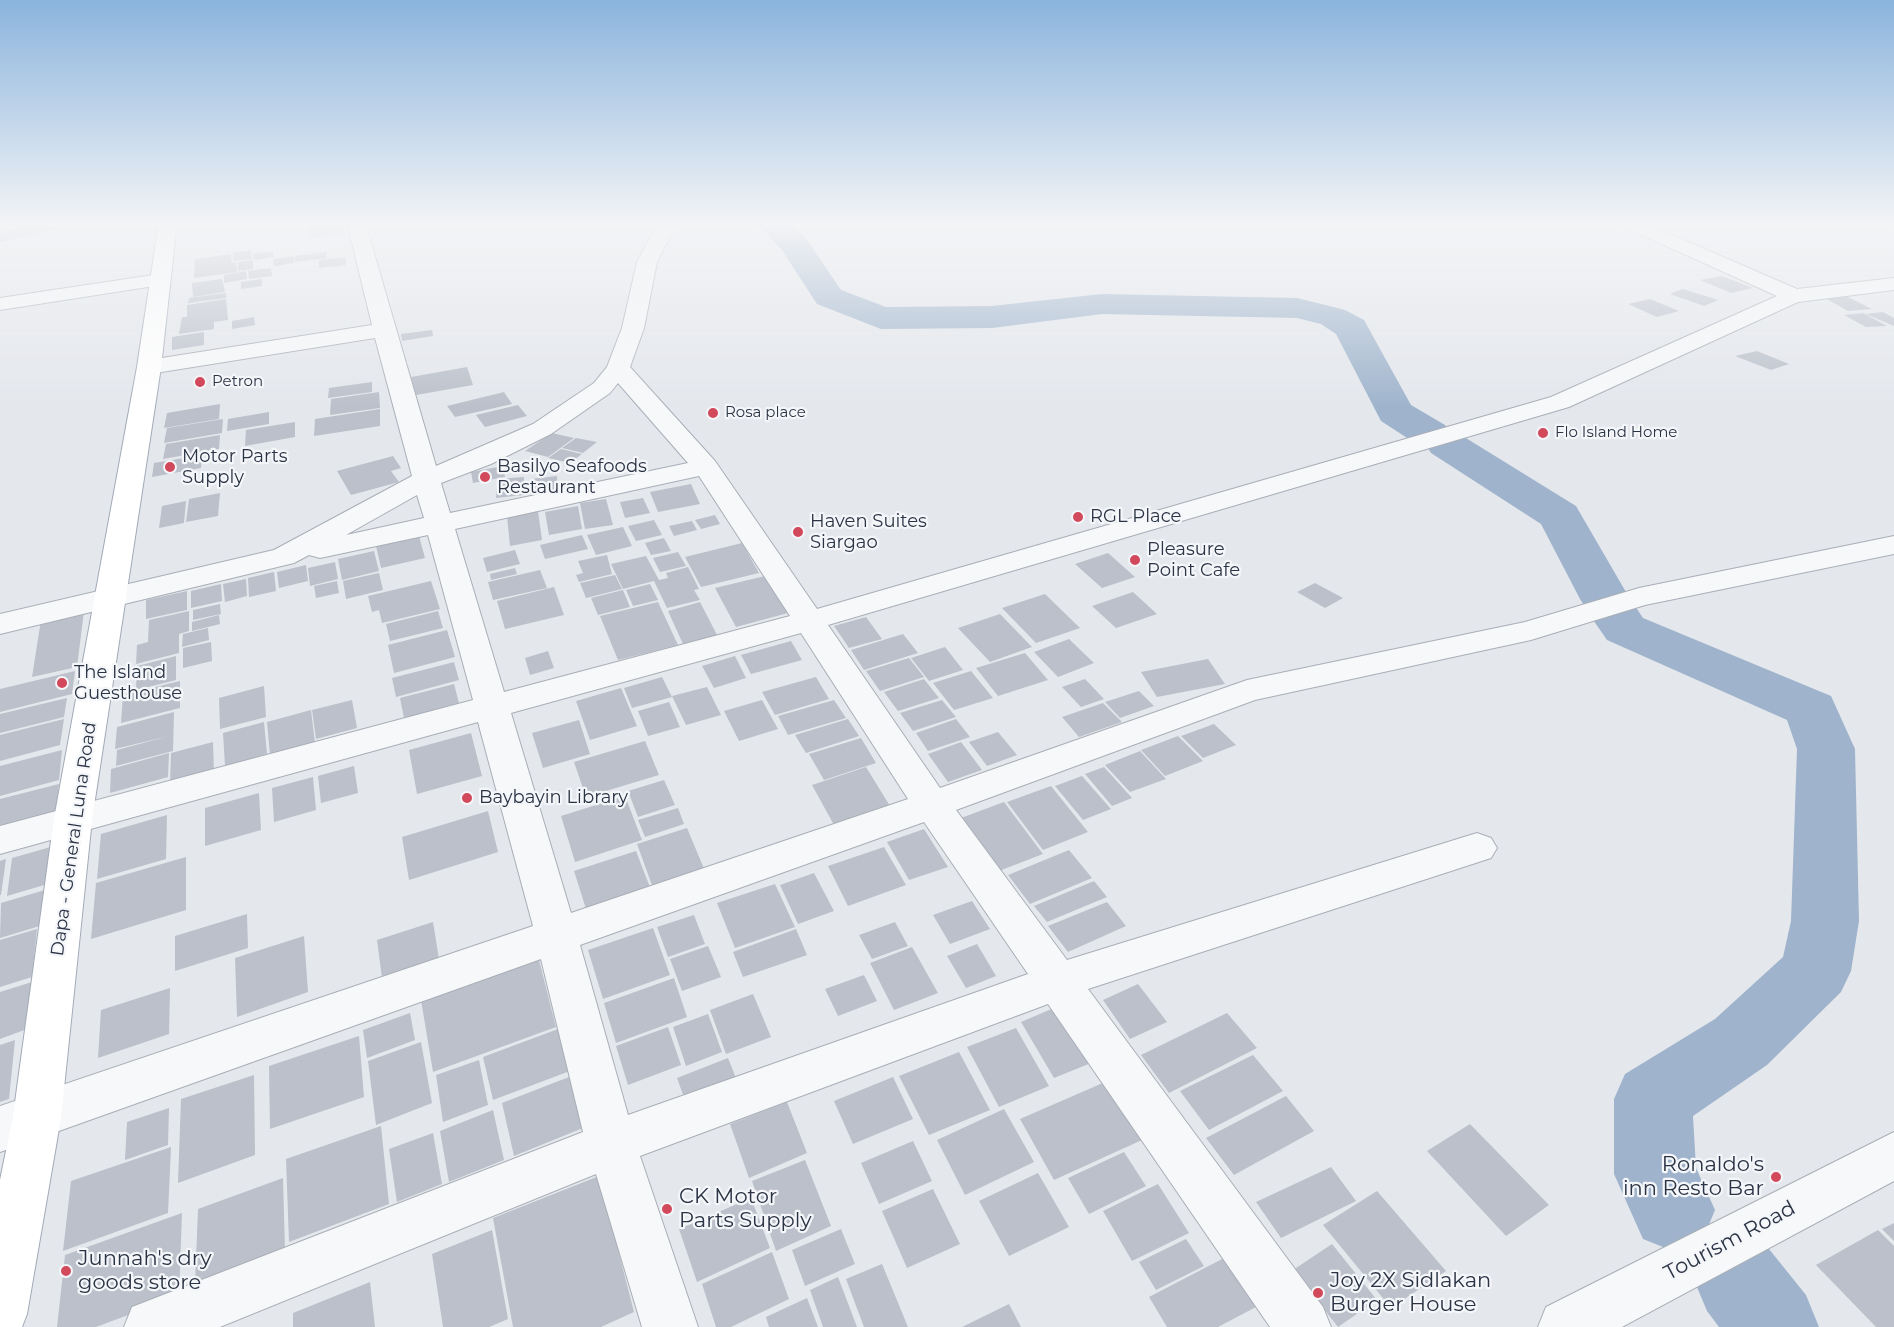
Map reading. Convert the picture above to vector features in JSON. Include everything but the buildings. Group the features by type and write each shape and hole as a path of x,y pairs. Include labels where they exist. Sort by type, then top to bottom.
{"main road":[{"name":"Dapa - General Luna Road","path":"0,1314 18,1123 112,597 149,368 160,284"}],"street":[{"path":"0,303 133,284"},
{"path":"372,284 493,705 557,936 611,1144 670,1327"},
{"path":"284,557 427,479 482,458 542,429 602,388 618,368 633,328 642,284"},
{"path":"1767,284 1794,296"},
{"path":"0,840 809,621 1560,402 1679,350 1746,315 1794,296 1894,284"},
{"path":"149,368 384,330"},
{"path":"618,368 706,467 932,805 1304,1327"},
{"path":"0,624 284,557 706,467"},
{"path":"18,1123 932,805 1247,691 1531,630 1639,597 1894,545"},
{"path":"152,1327 611,1144 1059,981 1170,943 1326,897 1477,848"},
{"name":"Tourism Road","path":"1566,1327 1894,1155"}],"waterway":[{"path":"820,284 829,297 881,318 992,317 1102,304 1297,308 1333,317 1351,328 1395,412 1430,434"},
{"path":"1446,444 1560,516 1605,599"},
{"path":"1615,614 1625,629 1811,709 1826,749 1825,921 1816,971 1741,1042 1653,1099 1655,1174 1673,1210"},
{"path":"1738,1280 1774,1327"}],"place":[{"name":"Petron","path":"200,382"},
{"name":"Rosa place","path":"713,413"},
{"name":"Flo Island Home","path":"1543,433"},
{"name":"Motor Parts Supply","path":"170,467"},
{"name":"Basilyo Seafoods Restaurant","path":"485,477"},
{"name":"RGL Place","path":"1078,517"},
{"name":"Haven Suites Siargao","path":"798,532"},
{"name":"Pleasure Point Cafe","path":"1135,560"},
{"name":"The Island Guesthouse","path":"62,683"},
{"name":"Baybayin Library","path":"467,798"},
{"name":"Ronaldo's inn Resto Bar","path":"1776,1177"},
{"name":"CK Motor Parts Supply","path":"667,1209"},
{"name":"Junnah's dry goods store","path":"66,1271"},
{"name":"Joy 2X Sidlakan Burger House","path":"1318,1293"}]}
